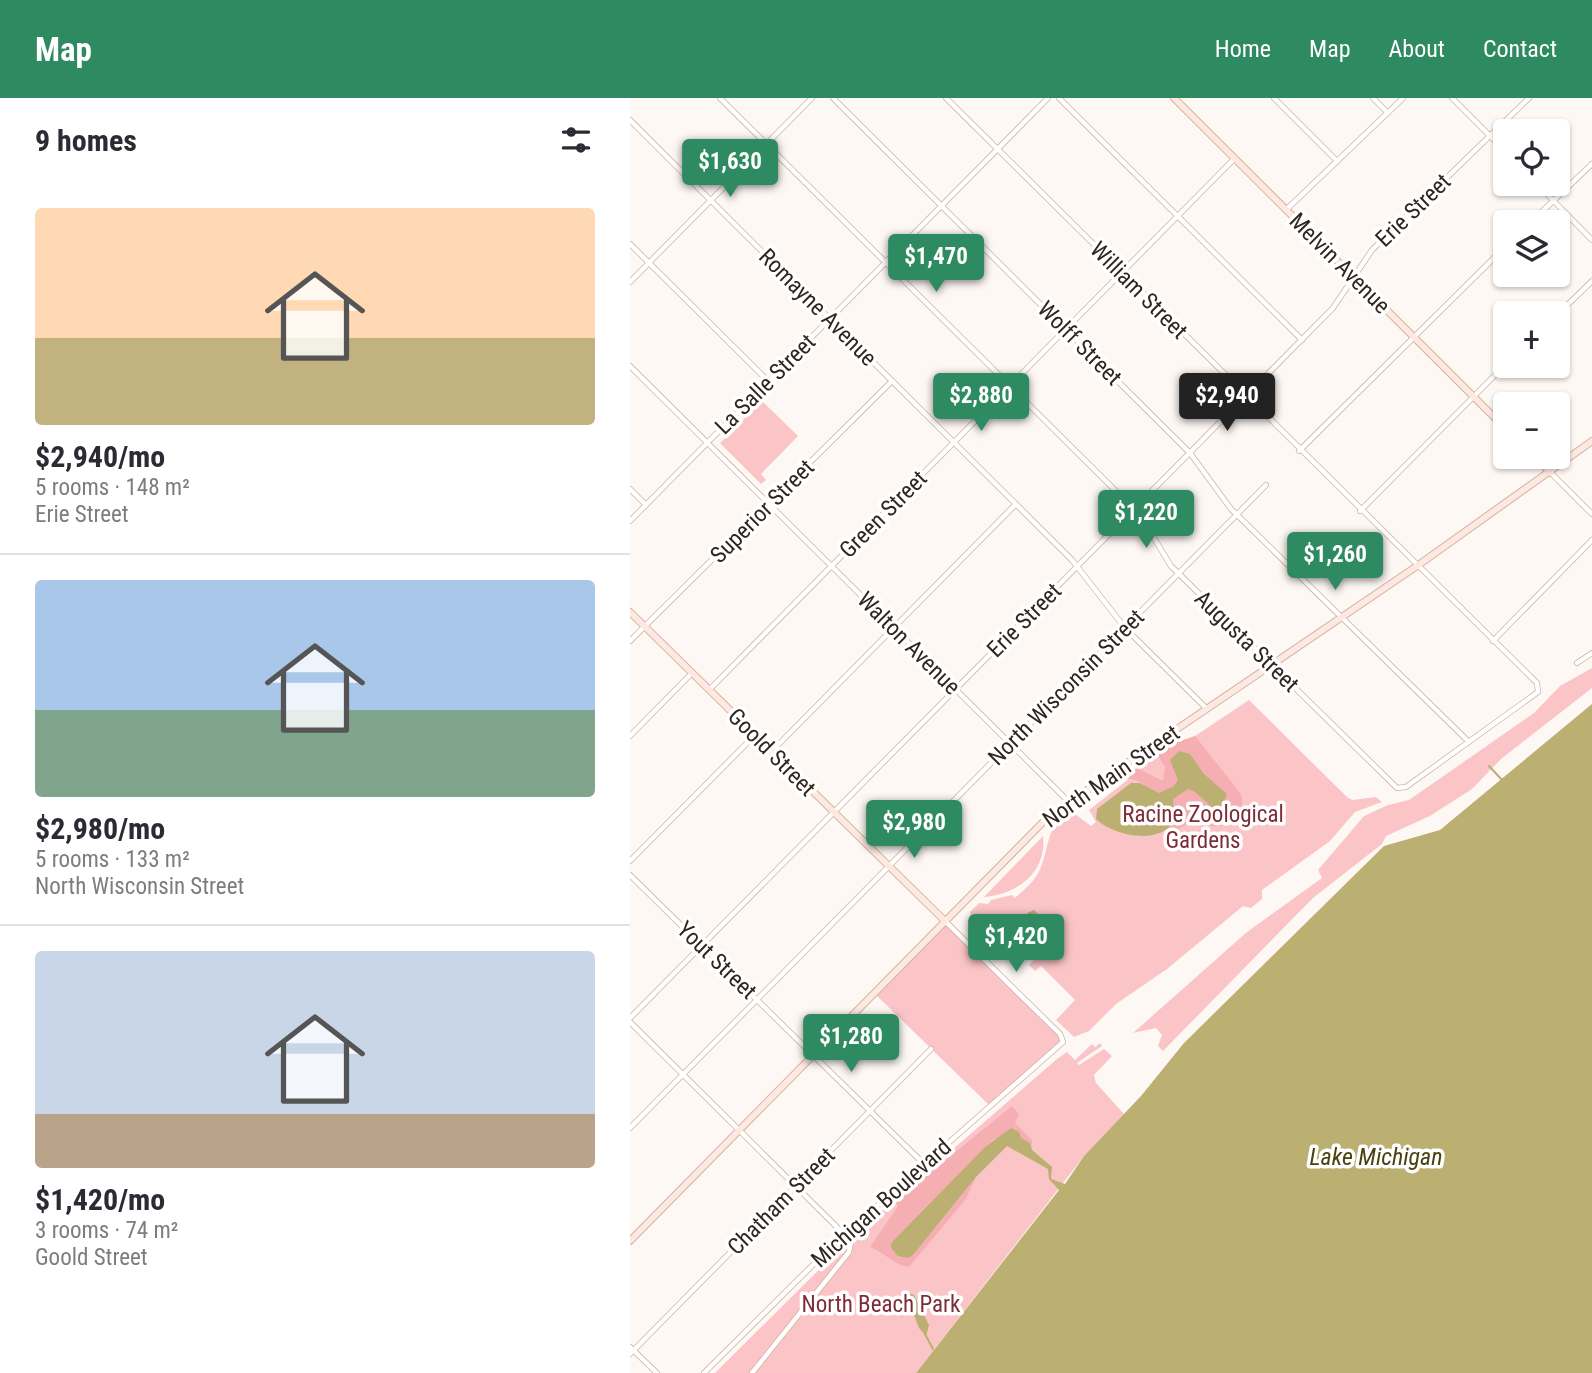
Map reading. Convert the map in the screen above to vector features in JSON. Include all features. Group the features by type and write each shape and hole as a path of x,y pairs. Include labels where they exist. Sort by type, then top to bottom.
{"main road":[{"name":"Melvin Avenue","path":"1174,98 1493,416"},
{"name":"North Main Street","path":"630,1241 1041,823 1418,566 1592,441"},
{"path":"1547,469 1551,473"},
{"name":"Goold Street","path":"630,612 945,921"}],"street":[{"name":"Augusta Street","path":"720,98 1134,509 1178,573 1400,789 1469,742"},
{"path":"630,282 812,98"},
{"name":"Wolff Street","path":"833,98 1190,453 1237,514 1469,742"},
{"name":"William Street","path":"946,98 1539,688 1469,742"},
{"name":"La Salle Street","path":"630,521 1048,98"},
{"path":"1059,98 1301,340"},
{"path":"1274,98 1337,161"},
{"path":"1373,98 1388,113"},
{"path":"1286,209 1403,98"},
{"path":"1452,98 1493,139"},
{"name":"Erie Street","path":"630,1020 1333,308 1372,250 1529,98"},
{"name":"Romayne Avenue","path":"630,120 1078,566 1125,628 1207,709"},
{"name":"Green Street","path":"709,690 1235,158"},
{"path":"1544,210 1592,164"},
{"path":"1548,196 1592,240"},
{"path":"630,244 768,381"},
{"path":"1299,451 1493,259"},
{"path":"1570,302 1592,281"},
{"name":"Walton Avenue","path":"630,366 1069,802"},
{"path":"1360,511 1493,377"},
{"name":"Superior Street","path":"630,641 892,381"},
{"path":"1551,473 1592,514"},
{"name":"North Wisconsin Street","path":"630,1128 1266,485"},
{"path":"630,489 646,505"},
{"path":"771,751 1016,504"},
{"path":"1493,641 1592,540"},
{"path":"1577,663 1592,653"},
{"path":"630,736 692,673"},
{"path":"630,862 755,735"},
{"name":"Yout Street","path":"630,875 924,1164"},
{"name":"Goold Street","path":"945,921 1064,1040"},
{"path":"630,1020 851,1241 849,1252 752,1373"},
{"name":"Michigan Boulevard","path":"704,1373 845,1234 1064,1040"},
{"name":"Chatham Street","path":"631,1350 932,1049"},
{"path":"631,1350 657,1373"}],"green space":[{"path":"762,401 798,436 761,474 766,480 761,484 720,443"},
{"path":"1592,668 1592,688 1501,759 1472,789 1430,816 1386,836 1382,844 1313,898 1163,1051 1158,1046 1162,1035 1156,1028 1133,1033 1247,932 1322,878 1318,870 1364,816 1388,805 1409,800 1534,713 1560,686"},
{"name":"Racine Zoological Gardens","path":"1249,700 1348,798 1353,800 1376,797 1382,802 1355,812 1330,841 1262,890 1262,899 1251,908 1243,906 1167,969 1116,1004 1089,1031 1074,1037 1056,1020 1075,1000 1041,966 1035,971 1029,965 1034,960 1015,941 996,960 972,937 970,912 979,903 988,904 991,900 1012,895 1015,898 1027,887 1040,870 1050,834 1063,817 1071,811 1091,826 1096,822 1089,810 1134,775 1132,771 1171,744 1189,740"},
{"path":"1043,836 1040,860 1028,879 1008,891 984,897"},
{"path":"945,921 1064,1040 990,1106 874,993"},
{"name":"North Beach Park","path":"1100,1043 1102,1046 1077,1063 1079,1065 1104,1049 1112,1056 1094,1075 1096,1083 1124,1114 1084,1156 916,1373 715,1373 854,1235 1057,1059 1067,1052 1075,1060 1092,1044 1095,1047"}],"shaded area":[{"path":"1195,736 1241,794 1242,807 1236,818 1225,825 1211,826 1202,816 1167,835 1169,829 1148,788 1133,779 1124,779 1137,768 1163,781 1165,767 1157,754 1171,744"},
{"path":"1012,1106 1019,1114 1015,1123 1032,1140 1032,1147 1030,1143 994,1139 985,1147 892,1242 913,1255 976,1177 966,1199 909,1267 898,1264 870,1247 898,1206 895,1201"}],"water":[{"name":"Lake Michigan","path":"1592,704 1592,1373 916,1373 1059,1190 1049,1179 1048,1169 1007,1146 976,1177 913,1255 908,1258 898,1256 891,1248 892,1242 985,1147 1011,1128 1019,1132 1021,1138 1030,1143 1032,1150 1052,1167 1051,1179 1065,1184 1084,1156 1141,1096 1184,1043 1384,846 1440,830"},
{"path":"1179,751 1190,754 1204,774 1227,794 1222,807 1213,808 1188,789 1173,799 1175,820 1168,828 1148,836 1125,834 1096,819 1097,809 1131,783 1140,783 1159,793 1174,786 1178,780 1170,760"},
{"path":"1034,910 1050,927 1044,935 1034,918 1027,913"},
{"path":"905,1292 914,1295 929,1325 926,1336 919,1328"}],"waterway":[{"path":"1489,766 1503,781"},
{"path":"925,1334 933,1349"}]}
